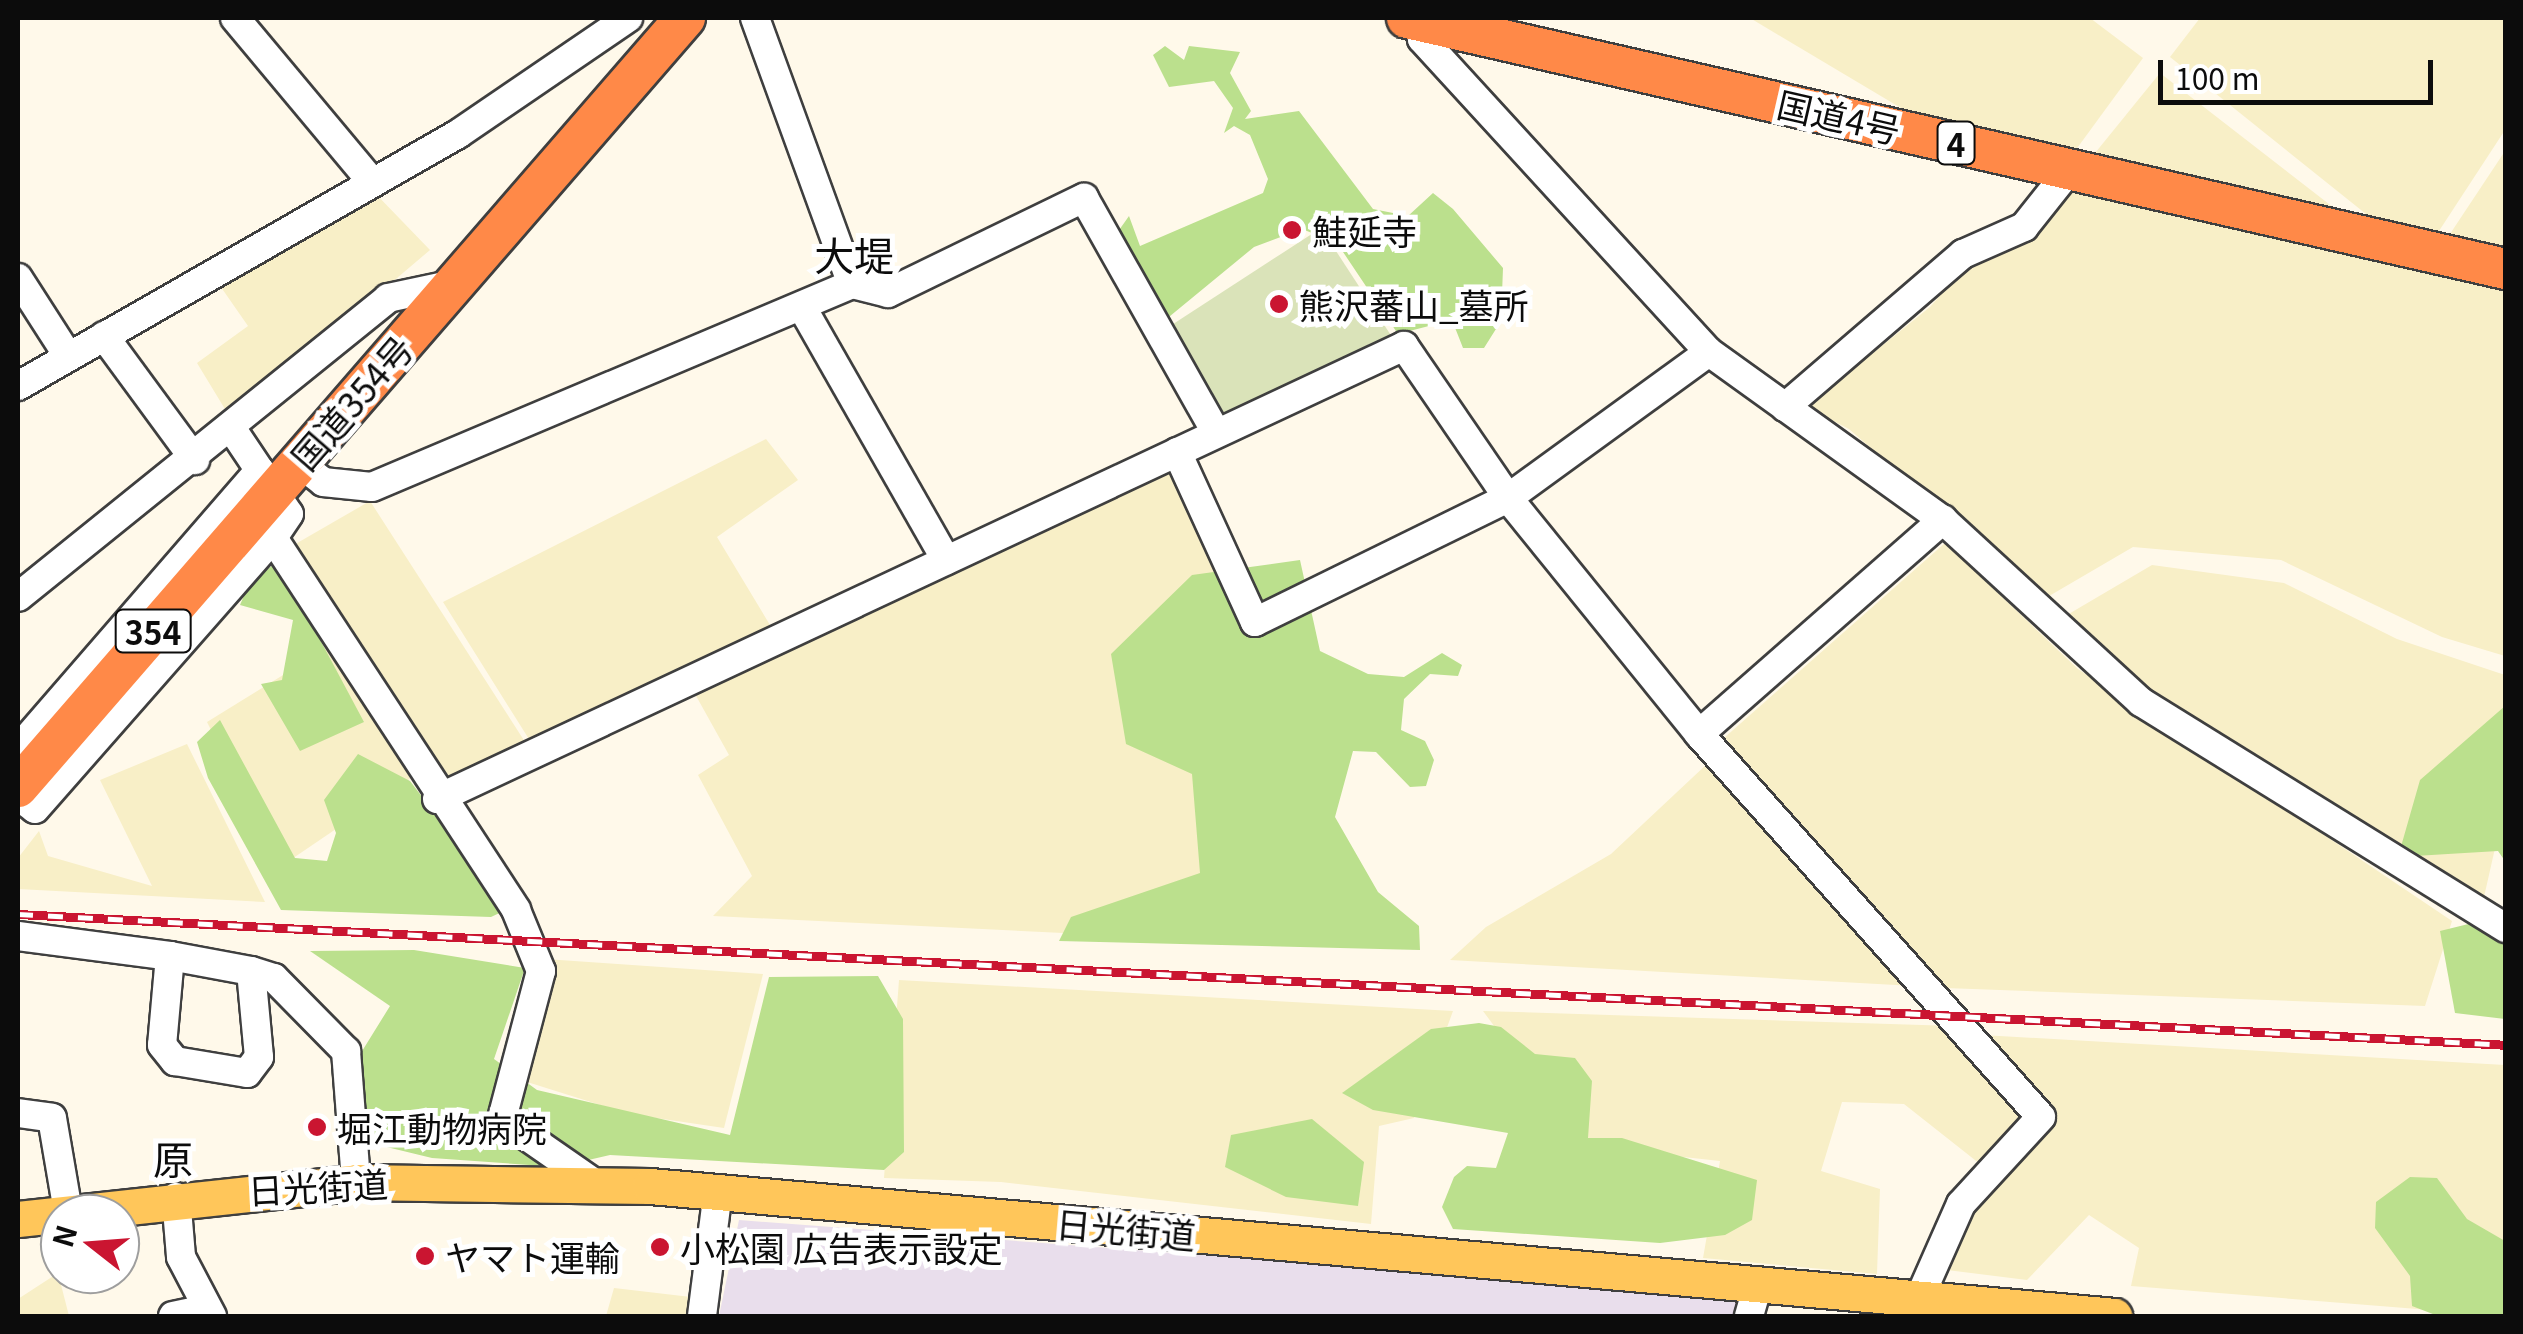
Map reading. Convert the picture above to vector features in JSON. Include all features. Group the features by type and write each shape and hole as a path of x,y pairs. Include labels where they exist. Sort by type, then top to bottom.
{"highway":[{"name":"国道354号","path":"21,776 278,475 454,284 685,18"},
{"name":"国道4号","path":"1413,19 2506,269"}],"main road":[{"name":"日光街道","path":"140,1202 356,1182 596,1184 718,1191 1753,1300 1919,1298 2114,1316"}],"street":[{"path":"235,18 372,182"},
{"path":"18,386 372,182 628,18"},
{"path":"755,18 852,284"},
{"path":"1413,19 1422,39 1709,352 1943,520 2141,702 2506,928"},
{"path":"1786,407 1964,254 2024,227 2071,168"},
{"path":"278,475 372,487 804,309 852,284 888,293 1084,198 1216,432"},
{"path":"18,278 68,356"},
{"path":"18,597 195,460 388,298 454,284"},
{"path":"804,309 946,560"},
{"path":"104,336 195,460"},
{"path":"436,799 1404,346 1508,498 1699,734 2042,1116 1961,1204 1919,1298"},
{"path":"1177,452 1256,622 1508,498 1709,352"},
{"path":"21,776 36,809 273,538 289,514 278,475 232,429"},
{"path":"1699,734 1943,520"},
{"path":"273,538 436,799 516,910 541,971 502,1119 596,1184"},
{"path":"18,936 170,956 274,978 346,1051 356,1182"},
{"path":"170,956 162,1045 175,1061 246,1073 260,1056 252,971"},
{"path":"18,1113 52,1118 65,1194"},
{"path":"702,1316 718,1191"},
{"path":"174,1316 210,1313 181,1257 176,1197"}],"shaded area":[{"path":"1750,18 2090,18 2143,58 2075,151 1906,111"},
{"path":"2200,18 2505,18 2505,130 2437,234 2371,218 2170,57"},
{"path":"2160,73 2347,218 2091,158"},
{"path":"2505,151 2505,254 2446,240"},
{"path":"2076,186 2505,288 2505,656 2442,637 2281,560 2133,547 2044,599 1849,429 1806,407 1930,307 1969,262"},
{"path":"373,191 430,250 231,419 197,363 248,326 216,280"},
{"path":"766,439 798,480 717,537 776,635 532,744 443,602"},
{"path":"1171,467 1226,584 1272,943 713,916 752,876 698,775 729,755 695,694"},
{"path":"370,501 527,745 439,790 292,546"},
{"path":"1945,543 2078,669 2452,921 2425,1006 1945,988 1724,738"},
{"path":"2152,565 2284,583 2397,639 2505,675 2505,804 2484,897 2398,857 2151,694 2067,615"},
{"path":"330,646 414,776 280,867 207,722"},
{"path":"187,744 265,902 18,889 18,858 39,831 48,856 152,886 100,780"},
{"path":"1708,763 1914,986 1450,960 1486,927 1611,854"},
{"path":"545,959 763,974 724,1128 629,1114 524,1081"},
{"path":"899,980 1453,1011 1414,1118 1379,1126 1371,1224 1001,1182 884,1178"},
{"path":"1483,1011 1954,1026 2030,1116 1980,1164 1904,1104 1842,1102 1821,1171 1880,1189 1877,1274 1703,1258 1720,1161 1583,1146"},
{"path":"1982,1035 2505,1065 2505,1316 2131,1286 2139,1248 2089,1215 2027,1280 1939,1269 1972,1207 2057,1118"},
{"path":"739,1220 1733,1295 1742,1306 1739,1316 719,1316"},
{"path":"40,1285 40,1294 63,1294 69,1316 18,1316 18,1299"},
{"path":"614,1288 691,1297 689,1316 606,1316"}],"green space":[{"path":"1165,46 1184,60 1189,46 1240,52 1230,73 1251,111 1245,119 1299,111 1373,209 1408,216 1433,193 1453,209 1503,268 1501,321 1484,348 1463,348 1452,320 1398,334 1337,243 1302,229 1254,247 1164,321 1117,233 1129,216 1140,246 1263,193 1268,179 1250,135 1234,126 1224,133 1233,108 1214,81 1169,87 1153,55"},
{"path":"1321,228 1394,340 1219,418 1167,328"},
{"path":"1300,560 1320,651 1368,674 1404,677 1442,653 1462,665 1458,676 1430,674 1404,699 1401,730 1425,741 1434,760 1426,786 1410,787 1376,752 1353,751 1335,817 1378,892 1419,926 1420,950 1059,941 1071,917 1200,873 1192,774 1126,744 1111,654 1192,575"},
{"path":"278,561 364,722 300,751 261,684 282,680 293,620 240,605 249,584"},
{"path":"2505,706 2505,861 2498,851 2398,857 2420,780"},
{"path":"220,720 295,858 327,861 336,833 324,800 358,754 410,781 508,909 491,917 281,910 208,778 197,742"},
{"path":"2505,915 2505,1019 2455,1013 2440,931"},
{"path":"414,950 525,968 494,1059 537,1090 730,1135 769,977 878,976 903,1019 904,1152 884,1170 610,1155 558,1167 432,1158 366,1142 359,1056 390,1006 310,951"},
{"path":"1479,1023 1501,1027 1535,1054 1575,1058 1592,1081 1588,1138 1622,1138 1757,1180 1752,1220 1725,1235 1660,1243 1453,1229 1442,1207 1454,1177 1467,1166 1496,1168 1508,1133 1373,1110 1342,1093 1431,1029"},
{"path":"1312,1119 1364,1162 1358,1206 1286,1197 1225,1167 1231,1135"},
{"path":"2410,1177 2437,1178 2467,1219 2505,1241 2505,1316 2438,1316 2412,1306 2410,1276 2375,1228 2376,1202"}],"railway":[{"path":"18,914 2506,1045"}],"place":[{"name":"鮭延寺","path":"1292,230"},
{"name":"熊沢蕃山_墓所","path":"1279,304"},
{"name":"堀江動物病院","path":"317,1127"},
{"name":"小松園 広告表示設定","path":"660,1247"},
{"name":"ヤマト運輸","path":"425,1256"}],"district":[{"name":"大堤","path":"854,254"},
{"name":"原","path":"173,1158"}]}
